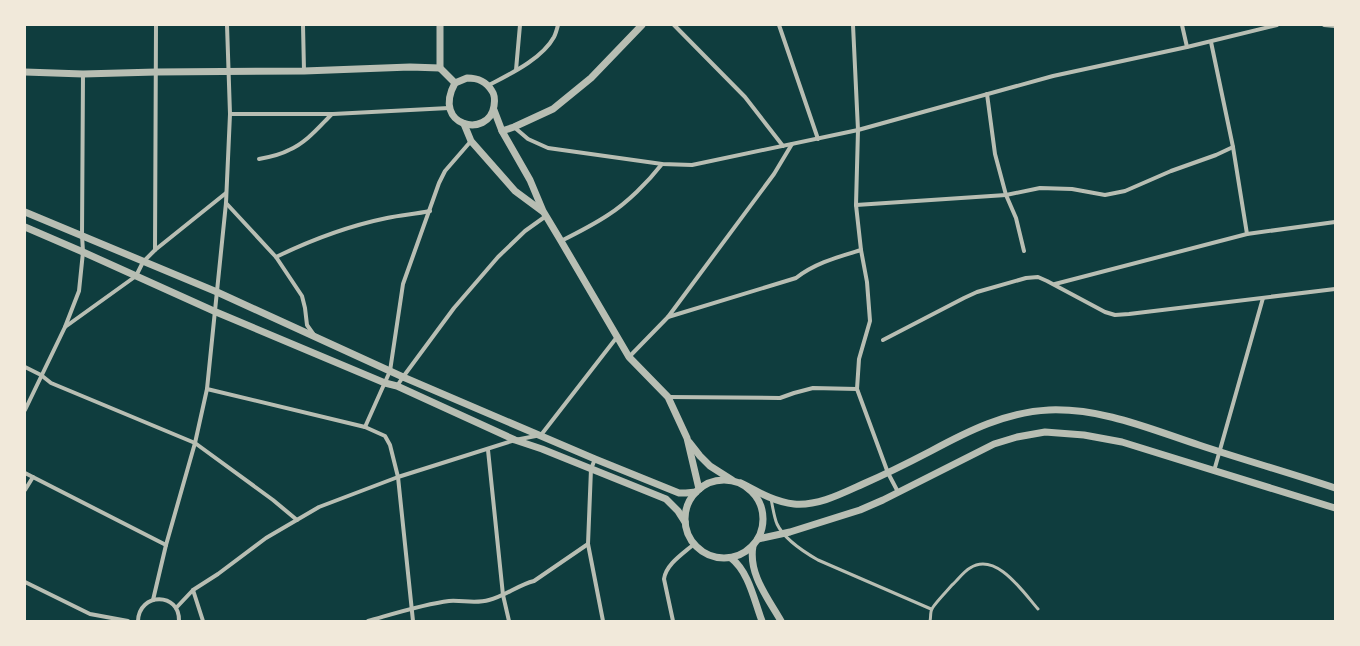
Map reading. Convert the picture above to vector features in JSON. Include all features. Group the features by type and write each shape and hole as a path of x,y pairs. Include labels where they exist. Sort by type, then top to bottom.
{"street":[{"path":"155,250 156,25"},
{"path":"153,600 166,545 195,443 207,389 226,203 230,114 228,25"},
{"path":"303,25 304,71"},
{"path":"440,25 440,68"},
{"path":"516,70 520,25"},
{"path":"489,85 516,70 542,51 554,36 558,25"},
{"path":"502,131 553,109 591,78 642,25"},
{"path":"674,25 746,97 783,146"},
{"path":"779,25 818,139"},
{"path":"853,25 858,130 856,205 861,250 867,282 870,321 859,359 857,389 888,473 898,492"},
{"path":"1182,25 1187,47"},
{"path":"514,127 528,139 548,148 662,164 692,165 858,130 1053,76 1211,42 1277,25"},
{"path":"1324,25 1335,26"},
{"path":"1211,42 1233,147 1247,234"},
{"path":"25,72 83,74 304,71 410,67 440,68 455,83"},
{"path":"25,410 64,327 79,291 83,252 83,74"},
{"path":"467,78 475,78 482,80 489,85 494,95 495,103 494,110 489,117 480,124 472,125 464,124 452,115 448,100 455,83 467,78"},
{"path":"987,94 995,154 1006,195 1016,218 1024,250"},
{"path":"230,114 333,114 449,108"},
{"path":"494,110 502,131 530,180 544,214 629,357 668,398 687,438 700,456 710,466 733,480 771,498 784,503 795,504 820,502 888,473 984,424 1016,415 1048,410 1081,411 1111,416 1219,452 1335,488"},
{"path":"259,159 291,150 310,136 333,114"},
{"path":"464,124 471,142 515,191 544,214"},
{"path":"365,427 390,371 403,284 430,211 445,171 471,142"},
{"path":"629,357 668,317 774,174 792,144"},
{"path":"856,205 1006,195 1040,188 1072,189 1105,195 1125,191 1233,147"},
{"path":"561,241 609,215 651,178 662,164"},
{"path":"64,327 136,276 143,262 155,250 226,192"},
{"path":"226,203 276,258 302,296 307,325 317,339"},
{"path":"276,258 312,240 347,228 386,218 430,211"},
{"path":"25,212 217,292 403,377 595,459 679,493 697,490 709,482 717,480 733,480"},
{"path":"397,386 454,308 498,257 544,214"},
{"path":"1055,284 1247,234 1335,222"},
{"path":"25,227 216,312 397,386 515,440 542,449 666,499 678,511 685,522 690,538 694,544 707,554 723,558 731,558 753,546 758,540 763,524 762,508 754,493 741,483"},
{"path":"668,317 796,278 806,270 825,261 861,250"},
{"path":"883,340 977,292 1026,278 1038,277 1055,284 1105,312 1115,315 1335,289"},
{"path":"1214,471 1263,298"},
{"path":"176,608 193,590 218,574 266,538 319,507 398,477 488,450 515,440 541,435 617,336"},
{"path":"25,367 42,375 51,383 195,443 273,500 297,520"},
{"path":"668,398 780,398 813,388 857,389"},
{"path":"207,389 365,427 385,436 390,445 398,477 413,609 413,621"},
{"path":"758,540 784,534 860,510 994,444 1017,437 1045,432 1084,434 1122,442 1335,508"},
{"path":"685,522 687,506 697,490 687,438"},
{"path":"488,450 503,595 509,621"},
{"path":"595,459 591,469 588,544 603,621"},
{"path":"25,473 166,545"},
{"path":"25,490 33,477"},
{"path":"368,621 449,601 487,601 534,581 588,544"},
{"path":"672,621 664,579 665,573 668,568 694,544"},
{"path":"753,546 754,571 781,621"},
{"path":"731,558 741,568 746,577 762,621"},
{"path":"25,582 90,614 128,621"},
{"path":"193,590 203,621"},
{"path":"138,621 141,608 153,600 160,599 172,603 178,613 179,621"}],"lane":[{"path":"771,498 776,520 780,529 802,551 818,560 931,609"},
{"path":"930,621 931,609 968,568 986,564 998,568 1008,575 1038,608"}]}
